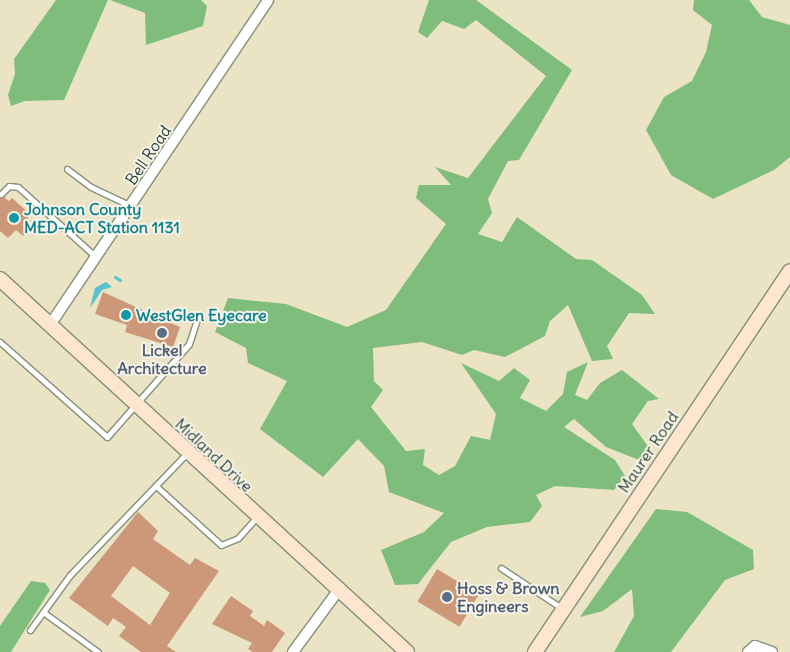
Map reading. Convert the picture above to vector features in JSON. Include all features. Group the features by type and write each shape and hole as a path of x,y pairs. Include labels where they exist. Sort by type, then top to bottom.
{"main road":[{"name":"Maurer Road","path":"535,652 790,271"},
{"name":"Midland Drive","path":"0,279 256,518 406,652"}],"street":[{"name":"Bell Road","path":"50,325 268,0"},
{"path":"293,652 337,592"},
{"path":"748,652 755,646 772,652"}],"lane":[{"path":"67,169 131,206"},
{"path":"1,194 9,186 18,187 97,257"},
{"path":"0,342 107,438 134,404 189,344 198,316"},
{"path":"30,630 76,567 135,502 156,486 187,453"},
{"path":"156,486 221,545 238,538 256,518"},
{"path":"501,568 563,609"},
{"path":"43,612 98,652"}],"green space":[{"path":"56,0 108,0 64,100 25,101 11,106 8,95 15,74 14,59"},
{"path":"110,0 201,0 207,6 203,26 146,45 145,13"},
{"path":"429,0 476,0 572,70 519,160 508,161 488,199 492,213 478,234 502,242 517,217 576,259 592,260 642,295 655,314 629,313 607,346 613,359 592,361 568,305 550,321 545,336 505,357 474,350 462,355 422,342 373,348 374,381 383,390 371,407 406,451 425,449 423,465 439,475 455,466 471,436 490,440 496,414 461,363 499,381 514,368 530,380 520,398 546,411 563,394 567,372 588,362 575,395 587,400 600,383 622,370 659,399 648,401 632,424 649,448 639,460 606,447 574,419 564,427 615,460 625,476 614,490 555,486 536,495 542,506 530,522 487,527 451,542 418,584 395,585 381,550 424,532 444,513 389,492 384,466 358,439 323,477 260,429 287,381 248,363 246,348 215,332 228,298 286,304 347,327 386,310 446,224 416,198 419,185 451,185 435,167 468,178 546,76 476,20 464,29 442,21 427,38 418,32"},
{"path":"694,0 749,0 762,17 790,25 790,157 774,170 713,199 671,175 646,130 664,97 692,81 706,52 712,25 693,10"},
{"path":"656,509 687,512 753,550 754,569 725,580 671,652 614,652 634,616 632,589 603,611 580,617"},
{"path":"31,581 45,583 50,590 11,652 0,652 0,626"}],"water":[{"path":"106,282 112,287 102,290 90,308 95,288"}],"building":[{"name":"Johnson County MED-ACT Station 1131","path":"4,197 9,201 12,198 31,215 26,220 32,226 23,236 16,230 8,238 0,231 0,198"},
{"name":"WestGlen Eyecare","path":"103,292 180,327 173,347 125,332 127,325 95,314"},
{"path":"138,512 158,531 153,539 190,565 195,558 219,571 167,646 176,652 141,652 119,636 126,627 113,618 108,626 69,598","holes":["133,566 170,593 150,625 111,596"]},
{"name":"Hoss & Brown Engineers","path":"437,569 479,594 459,627 417,602"},
{"path":"231,596 253,611 250,616 264,626 267,620 285,633 272,652 253,652 248,649 252,643 212,624"}],"waterway":[{"path":"115,277 120,280"}],"place":[{"name":"Johnson County MED-ACT Station 1131","path":"14,218"},
{"name":"WestGlen Eyecare","path":"126,315"},
{"name":"Lickel Architecture","path":"162,333"},
{"name":"Hoss & Brown Engineers","path":"447,597"}]}
